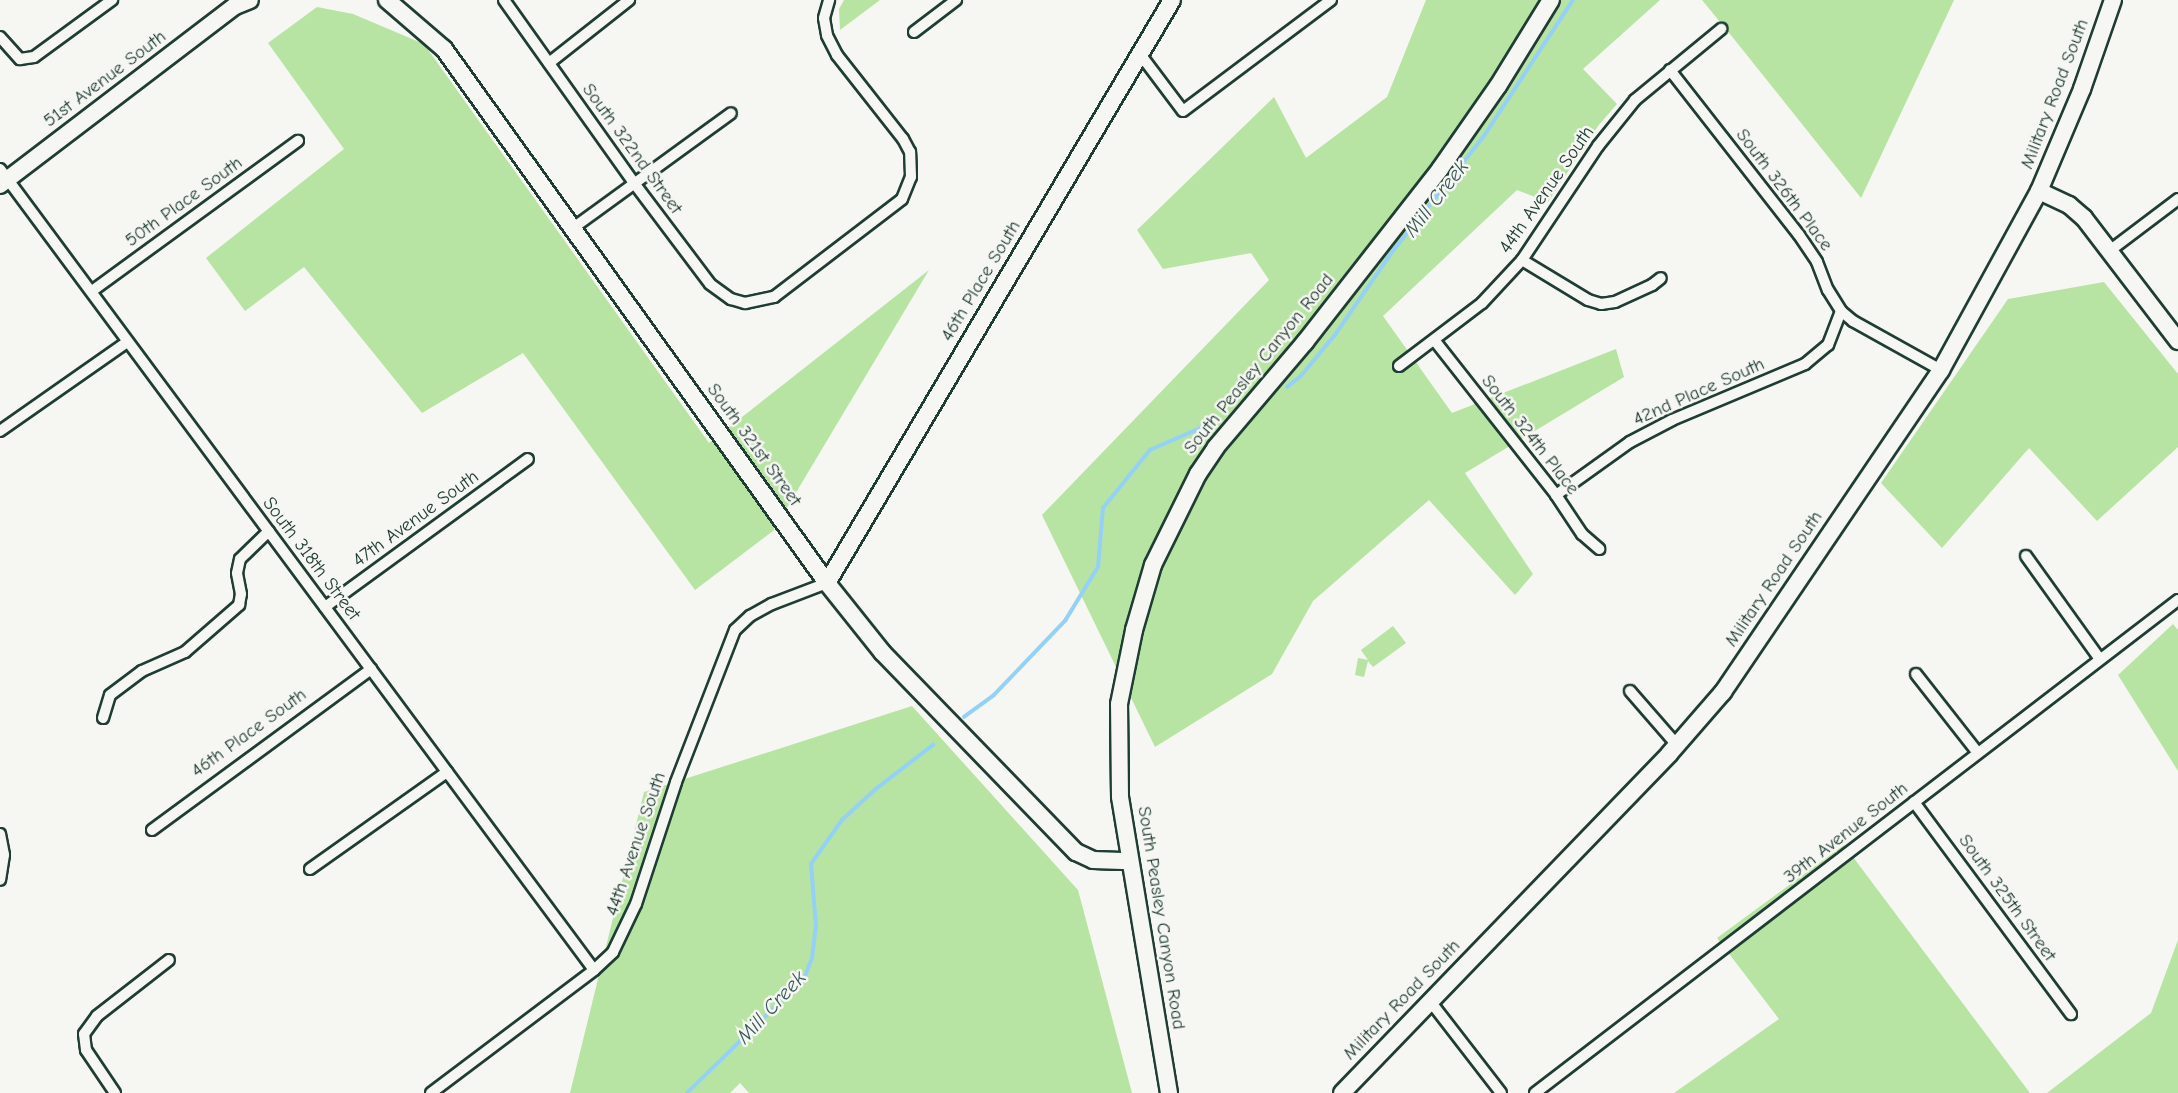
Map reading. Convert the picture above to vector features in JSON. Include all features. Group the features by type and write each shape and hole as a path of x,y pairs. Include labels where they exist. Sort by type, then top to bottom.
{"main road":[{"name":"51st Avenue South","path":"3,178 235,6 250,0"},
{"name":"South 321st Street","path":"387,0 444,49 827,583 882,652 1076,852 1093,860 1130,861"},
{"name":"46th Place South","path":"827,583 1172,0"},
{"name":"South Peasley Canyon Road","path":"1169,1093 1120,797 1119,704 1133,630 1149,578 1181,507 1216,447 1305,342 1440,169 1551,0"},
{"name":"Military Road South","path":"1342,1093 1677,745 1723,692 1941,370 2039,191 2082,89 2113,0"},
{"path":"2039,191 2069,205 2084,218 2178,341"}],"street":[{"path":"0,37 13,54 26,59 43,52 112,0"},
{"name":"South 322nd Street","path":"504,0 634,183 710,284 731,299 745,303 774,297 901,199 911,177 910,152 837,55 827,35 824,18 829,0"},
{"path":"549,64 629,0"},
{"path":"932,0 941,11"},
{"path":"914,32 956,0"},
{"path":"1140,54 1183,111 1331,0"},
{"name":"44th Avenue South","path":"1399,366 1482,303 1522,260 1598,146 1635,100 1721,29"},
{"name":"South 326th Place","path":"1670,70 1799,235 1817,262 1828,290 1841,310 1853,321 1941,370"},
{"path":"573,229 731,113"},
{"name":"50th Place South","path":"92,291 298,141"},
{"name":"South 318th Street","path":"3,178 92,291 127,342 594,970"},
{"path":"2108,252 2178,199"},
{"path":"1522,260 1588,300 1601,304 1615,302 1661,278"},
{"name":"42nd Place South","path":"1556,495 1630,442 1672,420 1805,364 1828,345 1841,310"},
{"name":"South 324th Place","path":"1435,341 1556,495 1582,534 1599,549"},
{"path":"0,431 127,342"},
{"name":"47th Avenue South","path":"325,607 528,459"},
{"path":"103,718 110,695 142,671 185,652 239,605 242,594 237,573 240,559 269,531"},
{"path":"2026,556 2099,658"},
{"name":"44th Avenue South","path":"431,1093 594,970 613,951 636,904 676,782 735,630 750,616 772,604 827,583"},
{"name":"39th Avenue South","path":"1535,1093 2178,600"},
{"name":"46th Place South","path":"152,830 371,669"},
{"path":"1916,674 1978,753"},
{"path":"1630,691 1677,745"},
{"path":"310,869 447,772"},
{"name":"South 325th Street","path":"1914,802 2071,1014"},
{"path":"0,834 2,875"},
{"path":"115,1093 89,1057 83,1037 97,1016 169,960"},
{"path":"1430,1001 1502,1093"}],"green space":[{"path":"844,0 880,0 840,30 839,9"},
{"path":"1426,0 1660,0 1583,69 1617,104 1598,126 1548,202 1517,190 1383,316 1452,413 1616,349 1624,377 1465,473 1533,574 1515,595 1429,500 1313,601 1272,674 1155,747 1042,515 1269,280 1251,253 1163,269 1137,230 1274,97 1306,158 1387,97"},
{"path":"1702,0 1954,0 1861,198 1734,39"},
{"path":"317,7 353,14 424,44 709,443 929,270 773,531 695,590 523,353 422,413 304,267 245,311 206,258 344,149 268,43"},
{"path":"2104,282 2178,374 2178,447 2097,521 2029,448 1942,548 1881,483 2008,299"},
{"path":"2173,624 2178,630 2178,771 2118,675"},
{"path":"1393,626 1406,643 1373,667 1368,661 1364,677 1355,675 1358,658 1368,660 1361,650"},
{"path":"912,706 1078,890 1132,1093 749,1093 740,1083 730,1093 570,1093 644,792"},
{"path":"1844,845 2030,1093 1674,1093 1779,1019 1717,938"},
{"path":"2178,940 2178,1093 2047,1093 2151,1013"}],"waterway":[{"name":"Mill Creek","path":"1287,387 1300,377 1335,335 1393,251 1484,136 1573,0"},
{"name":"Mill Creek","path":"964,717 994,695 1065,621 1098,567 1103,508 1150,450 1203,427"},
{"name":"Mill Creek","path":"687,1093 804,979 812,958 816,927 811,864 842,820 876,789 933,745"}]}
